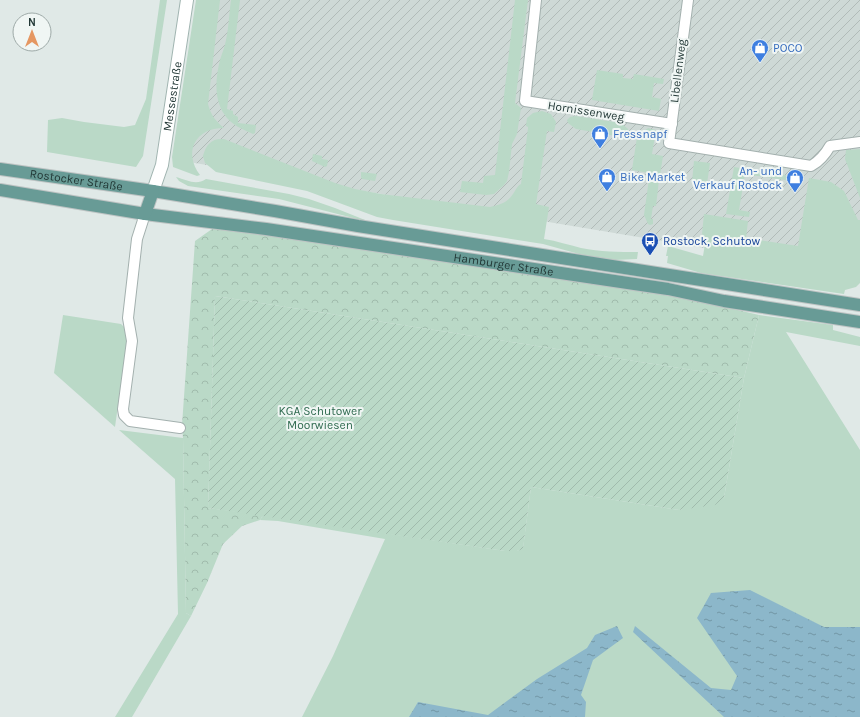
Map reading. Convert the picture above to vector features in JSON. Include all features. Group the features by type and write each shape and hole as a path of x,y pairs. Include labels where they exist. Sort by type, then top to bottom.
{"main road":[{"name":"Messestraße","path":"153,191 162,165 187,0"},
{"name":"Rostocker Straße","path":"0,169 153,191"},
{"name":"Rostocker Straße","path":"0,190 145,214"},
{"path":"145,214 153,191"},
{"name":"Hamburger Straße","path":"153,191 358,226 860,305"},
{"name":"Hamburger Straße","path":"145,214 329,238 668,289 724,301 860,322"}],"street":[{"name":"Hornissenweg","path":"536,0 525,101 672,124"},
{"name":"Libellenweg","path":"688,0 669,143 811,166 818,162 830,146 860,142"},
{"path":"145,214 137,239 128,310 132,341 123,409 124,415 130,421 180,428"}],"shaded area":[{"path":"200,0 860,0 860,274 177,160"}],"green space":[{"path":"160,0 167,0 143,156 136,167 47,152 48,120 62,118 124,127 135,125 146,99"},
{"path":"196,0 220,0 208,104 214,118 224,128 206,132 199,137 195,143 192,150 192,158 200,175 197,176 173,167 172,157"},
{"path":"231,0 240,0 227,109 233,111 233,114 238,117 238,123 256,125 255,133 253,134 232,123 224,115 218,100 216,84 217,76 227,35"},
{"path":"515,0 528,0 515,103 521,108 517,134 512,144 507,181 494,194 486,195 460,192 462,181 483,183 484,176 495,175"},
{"path":"597,70 623,74 623,78 633,79 634,74 664,79 663,84 654,83 652,97 661,99 659,111 592,100"},
{"path":"542,111 551,114 556,122 554,132 547,131 536,204 549,207 544,239 595,250 638,252 637,259 614,260 579,254 543,244 377,217 307,191 216,172 205,163 203,156 210,143 216,140 224,139 335,183 355,189 381,194 490,207 506,202 521,184 528,128 526,126 527,118 533,113"},
{"path":"575,116 621,123 628,129 629,134 616,136 576,129 568,123 567,120 570,117"},
{"path":"648,128 656,130 652,154 663,156 660,175 632,170 637,137"},
{"path":"860,149 860,198 845,159 846,150"},
{"path":"313,154 322,156 322,159 328,160 327,166 325,167 312,161"},
{"path":"694,161 710,163 707,184 692,182"},
{"path":"734,167 791,176 791,181 745,174 739,210 750,212 749,217 726,214"},
{"path":"361,172 377,174 375,181 362,179"},
{"path":"176,177 195,182 206,179 289,194 335,208 365,221 279,199 188,186 179,181"},
{"path":"809,178 831,182 844,191 858,220 860,220 860,283 856,287 845,290 844,294 701,273 667,263 668,256 666,256 668,246 703,256 706,238 702,234 704,214 748,221 746,238 798,246"},
{"path":"649,179 659,180 656,206 653,206 651,219 653,219 653,224 650,225 648,224 644,215"},
{"path":"212,229 266,234 690,299 759,315 744,378 215,296 208,508 263,515 260,520 242,526 223,544 207,583 191,616 186,613 182,425 195,241"},
{"name":"KGA Schutower Moorwiesen","path":"215,296 744,378 724,498 715,505 679,510 531,487 523,549 517,551 505,551 208,508"},
{"path":"63,315 121,324 126,329 127,341 115,427 54,373"},
{"path":"759,315 833,325 833,330 860,337 860,346 786,332 860,450 860,717 302,717 333,656 385,539 278,521 260,520 263,515 505,551 517,551 523,548 531,487 679,510 724,498 744,378"},
{"path":"119,430 183,438 186,613 191,616 132,717 115,717 178,614 175,479"}],"water":[{"path":"750,590 824,627 860,627 860,717 724,717 633,632 635,626 711,688 731,690 737,676 697,618 711,593"},
{"path":"617,626 623,638 593,660 581,695 586,702 585,717 409,717 418,702 488,715 537,679 587,648 595,635"}],"place":[{"name":"POCO","path":"760,63"},
{"name":"Fressnapf","path":"600,149"},
{"name":"Bike Market","path":"607,192"},
{"name":"An- und Verkauf Rostock","path":"795,193"},
{"name":"Rostock, Schutow","path":"650,256"}]}
